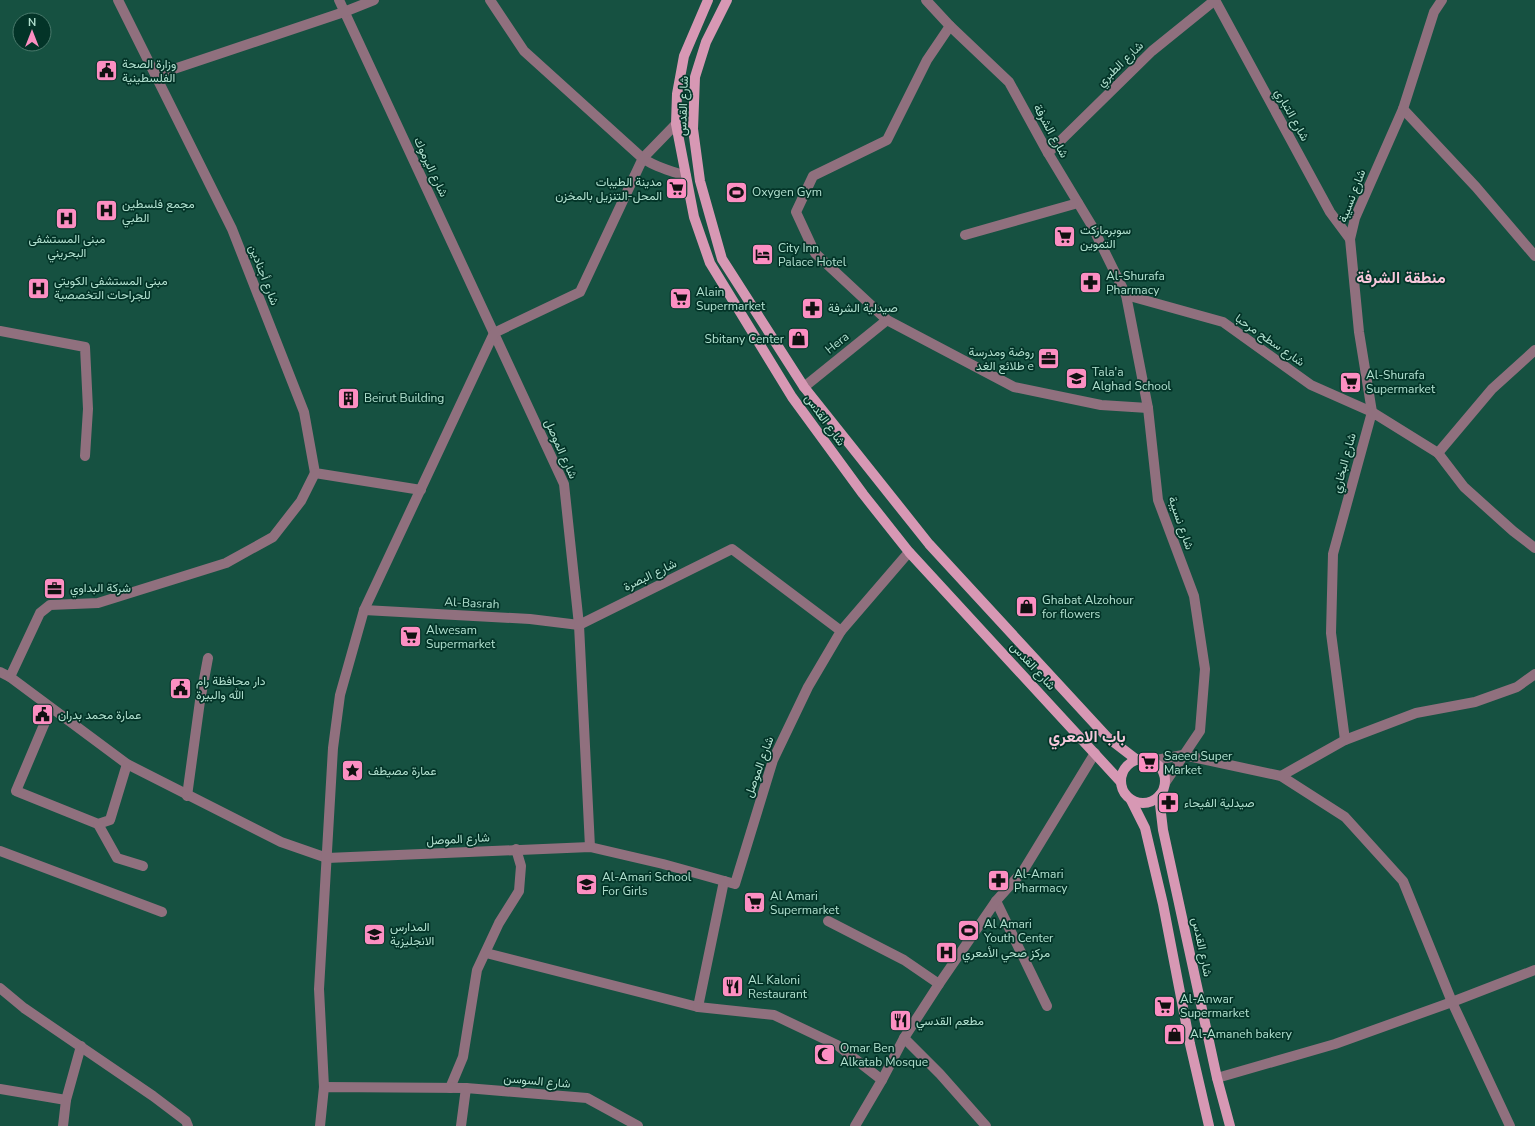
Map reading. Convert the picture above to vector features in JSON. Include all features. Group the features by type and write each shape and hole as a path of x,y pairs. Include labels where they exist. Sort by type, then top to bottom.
{"main road":[{"path":"703,14 704,0"},
{"name":"شارع القدس","path":"708,0 684,56 677,94 676,124 694,217 710,263 792,397 863,494 909,552 1120,781"},
{"name":"شارع القدس","path":"727,0 706,42 695,77 693,129 700,181 722,259 804,387 928,544 1107,737 1137,760"},
{"path":"792,397 804,387"},
{"path":"1144,759 1151,761 1162,770 1165,783 1159,796 1153,801 1138,803 1125,795 1120,781 1122,774 1131,762 1144,759"},
{"name":"شارع القدس","path":"1159,796 1163,830 1217,1078 1230,1126"},
{"path":"1131,800 1145,828 1163,904 1190,1044 1209,1126"}],"street":[{"name":"شارع أجنادين","path":"118,0 232,229 304,412 315,473"},
{"name":"شارع اليرموك","path":"338,0 494,333"},
{"path":"156,75 344,12 374,0"},
{"path":"490,0 524,51 643,158 686,176"},
{"name":"شارع الطبري","path":"1048,153 1152,51 1215,0"},
{"name":"شارع التباري","path":"1215,0 1330,212 1350,239"},
{"name":"شارع نسيبة","path":"1372,412 1359,332 1350,239 1355,218 1403,109 1434,12 1442,0"},
{"name":"شارع الشرفة","path":"932,2 950,26 1009,82 1048,153 1092,226 1126,294"},
{"path":"950,26 927,60 886,140 813,176 796,212 815,253 887,320 1014,387 1101,405 1148,408"},
{"path":"1403,109 1476,187 1535,256"},
{"path":"320,1126 324,1087 319,989 333,748 340,695 364,610 494,333 580,292 643,158 676,124"},
{"path":"966,234 1078,203"},
{"name":"شارع نسيبة","path":"1126,294 1148,408 1158,500 1194,596 1206,669 1200,731 1165,783"},
{"name":"شارع سطح مرحبا","path":"1126,294 1223,322 1311,385 1372,412"},
{"name":"Hera","path":"804,387 887,320"},
{"path":"0,331 85,347 88,409 85,456"},
{"name":"شارع الموصل","path":"494,333 564,484 580,625 590,847"},
{"path":"1438,453 1492,389 1535,350"},
{"path":"1372,412 1438,453 1464,487 1513,531 1535,548"},
{"name":"شارع البخاري","path":"1344,740 1331,633 1333,554 1372,412"},
{"path":"10,677 40,613 50,605 98,603 226,563 273,537 301,501 315,473 420,490"},
{"name":"شارع البصرة","path":"580,625 732,549 841,631"},
{"path":"841,631 909,552"},
{"name":"Al-Basrah","path":"364,610 530,619 580,625"},
{"name":"شارع الموصل","path":"327,858 590,847 663,864 735,884 773,760 808,686 841,631"},
{"path":"187,796 200,701 208,658"},
{"path":"0,672 10,677 127,764 187,796 281,842 327,858"},
{"path":"1281,776 1344,740 1416,713 1475,702 1517,687 1535,674"},
{"path":"51,708 16,791 98,824 117,858 143,866"},
{"path":"855,1126 882,1080 904,1038 996,901 1023,871 1095,753"},
{"path":"1151,761 1184,755 1281,776 1345,817 1403,881 1452,1002 1510,1126"},
{"path":"98,824 110,820 127,764"},
{"path":"450,1088 463,1057 477,970 499,922 519,891 521,866 516,849"},
{"path":"0,851 162,912"},
{"path":"698,1007 724,881"},
{"path":"996,901 1047,1006"},
{"path":"828,921 904,960 939,984"},
{"path":"486,953 698,1007 774,1015 837,1045 882,1080"},
{"path":"1217,1078 1335,1044 1452,1002 1535,970"},
{"path":"0,988 24,1008 153,1096 186,1122 188,1126"},
{"path":"904,1038 940,1074 986,1126"},
{"path":"63,1126 66,1100 81,1046"},
{"name":"شارع السوسن","path":"324,1087 466,1088 587,1098 638,1126"},
{"path":"460,1126 466,1088"},
{"path":"0,1089 66,1100"}],"place":[{"name":"وزارة الصحة الفلسطينية","path":"106,71"},
{"name":"مدينة الطيبات المحل-التنزيل بالمخزن","path":"677,189"},
{"name":"Oxygen Gym","path":"736,192"},
{"name":"مجمع فلسطين الطبي","path":"106,211"},
{"name":"مبنى المستشفى البحريني","path":"67,218"},
{"name":"سوبرماركت التموين","path":"1064,237"},
{"name":"City Inn Palace Hotel","path":"762,255"},
{"name":"Al-Shurafa Pharmacy","path":"1090,283"},
{"name":"مبنى المستشفى الكويتي للجراحات التخصصية","path":"39,288"},
{"name":"Alain Supermarket","path":"681,299"},
{"name":"صيدلية الشرفة","path":"813,308"},
{"name":"Sbitany Center","path":"799,339"},
{"name":"روضة ومدرسة طلائع الغد e","path":"1049,359"},
{"name":"Tala'a Alghad School","path":"1076,379"},
{"name":"Al-Shurafa Supermarket","path":"1351,382"},
{"name":"Beirut Building","path":"349,398"},
{"name":"شركة البداوي","path":"54,588"},
{"name":"Ghabat Alzohour for flowers","path":"1027,607"},
{"name":"Alwesam Supermarket","path":"411,637"},
{"name":"دار محافظة رام الله والبيرة","path":"180,688"},
{"name":"عمارة محمد بدران","path":"43,715"},
{"name":"Saeed Super Market","path":"1148,763"},
{"name":"عمارة مصيطف","path":"353,771"},
{"name":"صيدلية الفيحاء","path":"1168,803"},
{"name":"Al-Amari Pharmacy","path":"999,881"},
{"name":"Al-Amari School For Girls","path":"587,884"},
{"name":"Al Amari Supermarket","path":"755,903"},
{"name":"Al Amari Youth Center","path":"968,931"},
{"name":"المدارس الانجليزية","path":"375,934"},
{"name":"مركز صحي الأمعري","path":"946,953"},
{"name":"AL Kaloni Restaurant","path":"733,987"},
{"name":"Al-Anwar Supermarket","path":"1165,1006"},
{"name":"مطعم القدسي","path":"901,1021"},
{"name":"Al-Amaneh bakery","path":"1175,1034"},
{"name":"Omar Ben Alkatab Mosque","path":"825,1055"}],"district":[{"name":"منطقة الشرفة","path":"1401,277"},
{"name":"باب الامعري","path":"1087,736"}]}
